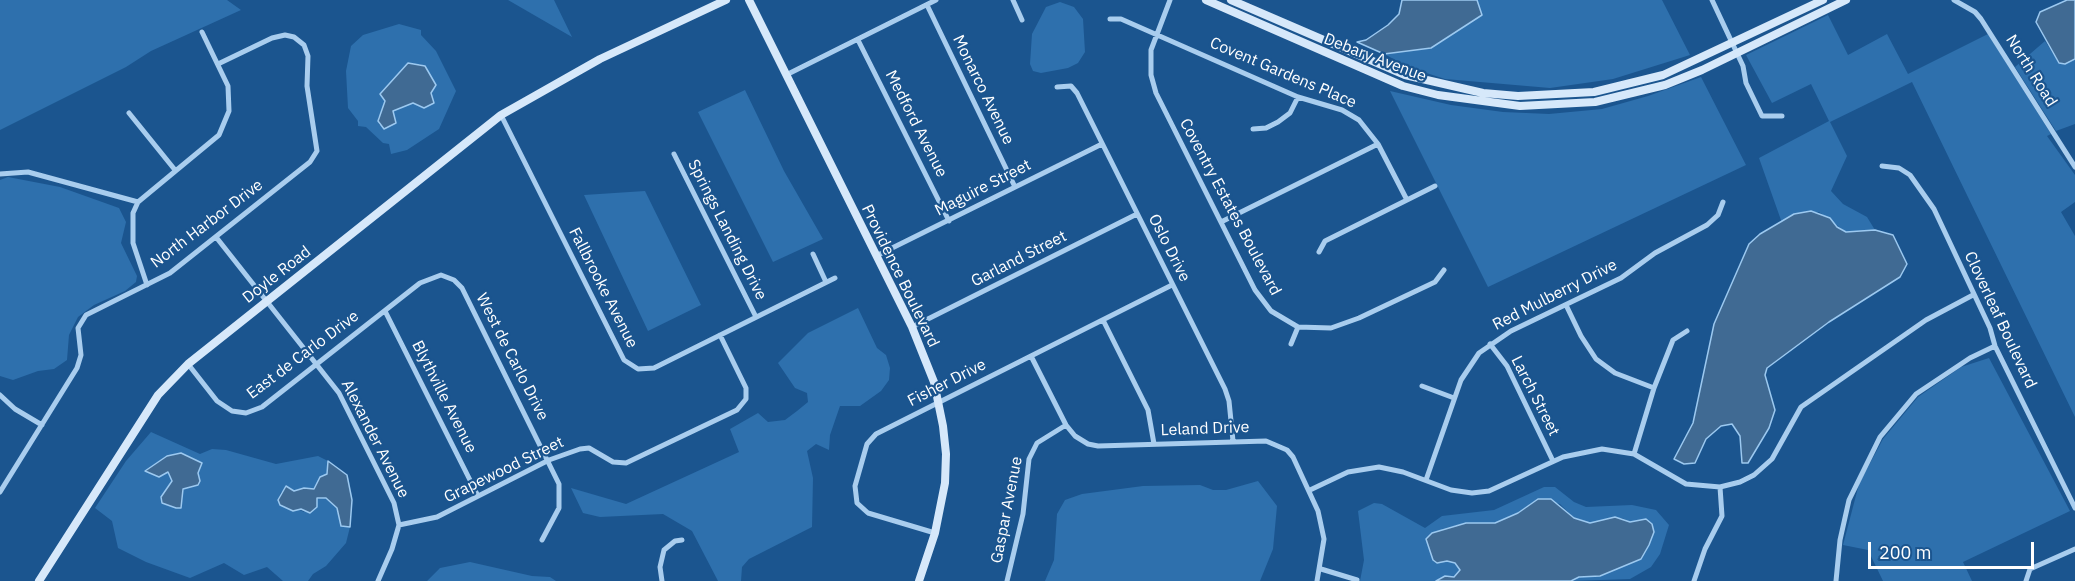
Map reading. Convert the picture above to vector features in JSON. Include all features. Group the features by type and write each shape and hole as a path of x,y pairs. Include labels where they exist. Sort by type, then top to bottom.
{"main road":[{"name":"Doyle Road","path":"39,581 158,395 188,364 501,115 600,59 726,0"},
{"name":"Providence Boulevard","path":"749,0 912,327 940,402 946,454 945,483 935,533 919,581"},
{"name":"Debary Avenue","path":"1206,0 1396,83 1438,96 1484,103 1557,106 1624,97 1665,85 1846,0"},
{"name":"Debary Avenue","path":"1232,0 1405,75 1437,84 1495,94 1556,96 1624,86 1663,75 1823,0"}],"street":[{"path":"786,75 936,0"},
{"path":"1012,0 1023,20"},
{"name":"Coventry Estates Boulevard","path":"1170,0 1151,50 1151,75 1156,93 1260,297 1271,311 1298,327 1331,328 1359,318 1435,282 1444,270"},
{"path":"1712,0 1737,53 1746,83 1762,116 1782,116"},
{"name":"North Road","path":"1954,0 1975,12 1982,19 2075,167"},
{"name":"Monarco Avenue","path":"927,5 1015,187"},
{"name":"Covent Gardens Place","path":"1110,19 1121,19 1156,33 1298,97 1341,110 1359,120 1378,144 1407,200"},
{"path":"147,285 133,243 133,213 138,201 219,135 226,123 230,98 228,86 202,33"},
{"name":"North Harbor Drive","path":"42,424 77,368 81,355 78,328 86,315 170,273 310,162 316,151 307,86 308,56 304,45 294,37 285,35 272,38 218,64"},
{"name":"Medford Avenue","path":"858,40 949,221"},
{"name":"Oslo Drive","path":"1058,87 1071,86 1077,93 1225,389 1229,401 1233,441"},
{"path":"1253,129 1266,128 1278,123 1290,113 1298,97"},
{"path":"129,113 175,170"},
{"name":"Fallbrooke Avenue","path":"501,115 624,360 638,369 654,368 835,278"},
{"name":"Maguire Street","path":"876,256 1102,144"},
{"path":"1221,222 1378,144"},
{"name":"Springs Landing Drive","path":"674,154 756,317"},
{"name":"Cloverleaf Boulevard","path":"1881,166 1899,168 1922,188 1995,346 2075,508"},
{"path":"0,174 28,172 138,201"},
{"path":"1319,252 1325,241 1435,186"},
{"name":"Red Mulberry Drive","path":"1426,480 1454,399 1469,365 1490,344 1621,278 1655,253 1707,225 1718,215 1723,202"},
{"name":"Garland Street","path":"912,327 1137,214"},
{"name":"Alexander Avenue","path":"216,237 339,393 394,503 399,525 392,549 378,581"},
{"path":"813,254 826,282"},
{"name":"East de Carlo Drive","path":"188,364 217,401 232,411 246,413 262,407 420,283 441,275"},
{"name":"West de Carlo Drive","path":"441,275 454,280 462,288 559,484 560,503 557,514 542,540"},
{"name":"Fisher Drive","path":"935,533 868,513 857,503 855,493 867,444 876,434 1172,285"},
{"path":"1310,490 1348,471 1370,467 1390,468 1451,490 1472,493 1489,491 1553,461 1587,450 1602,449 1634,453 1686,484 1720,488 1747,479 1767,464 1777,451 1796,413 1812,398 1926,320 1973,295"},
{"path":"1566,305 1581,336 1596,359 1615,373 1654,388"},
{"name":"Blythville Avenue","path":"385,311 478,496"},
{"path":"1102,320 1148,410 1154,444"},
{"path":"1291,344 1298,327"},
{"path":"1634,453 1654,388 1673,340 1687,331"},
{"name":"Grapewood Street","path":"399,525 437,517 549,460 580,449 589,448 613,462 626,463 736,410 746,399 746,388 720,335"},
{"name":"Larch Street","path":"1490,344 1507,366 1553,461"},
{"path":"1836,581 1840,540 1850,500 1880,437 1916,394 1970,358 1995,346"},
{"name":"Leland Drive","path":"1031,356 1066,426 1075,436 1098,446 1233,441 1266,441 1278,444 1293,457 1310,490 1318,512 1324,538 1321,569 1317,581"},
{"path":"1422,386 1454,399"},
{"path":"0,395 15,409 42,424 0,492"},
{"name":"Gaspar Avenue","path":"1006,581 1023,514 1029,459 1037,443 1066,426"},
{"path":"1694,581 1705,549 1722,516 1720,488"},
{"path":"662,581 660,567 664,550 675,541 682,540"},
{"path":"2026,580 2030,569 2075,549"},
{"path":"1321,569 1357,580"}],"shaded area":[{"path":"0,0 227,0 241,10 151,51 126,67 0,130"},
{"path":"508,0 554,0 572,37"},
{"path":"1402,0 1477,0 1482,15 1431,48 1384,54 1357,42 1366,40 1388,25 1399,14"},
{"path":"1477,0 1662,0 1690,55 1613,79 1550,88 1445,79 1411,68 1384,54 1431,48 1482,15"},
{"path":"2067,0 2075,0 2075,59 2065,64 2059,63 2036,22 2040,12"},
{"path":"1060,2 1074,7 1083,19 1085,52 1078,63 1068,68 1041,73 1033,71 1030,64 1032,34 1046,7"},
{"path":"1828,15 1848,55 1887,34 1908,74 1988,34 2051,134 2047,136 2075,175 2075,202 2061,212 2075,236 2075,417 1912,82 1830,122 1847,156 1831,191 1843,204 1867,217 1875,230 1846,232 1819,212 1794,214 1782,223 1759,158 1829,121 1811,84 1772,103 1746,55"},
{"path":"399,24 421,30 421,35 436,51 456,91 439,129 407,150 391,154 389,144 383,143 366,127 358,126 358,121 348,108 346,71 351,46 363,35","holes":["419,64 425,66 434,82 435,87 431,94 434,103 424,108 413,103 405,105 393,111 394,118 379,125 378,118 384,109 385,101 380,94 402,70"]},
{"path":"2045,41 2059,63 2065,64 2075,59 2075,124 2056,131 2015,67"},
{"path":"408,63 425,66 436,85 431,93 434,103 424,108 413,103 393,111 396,123 384,129 378,121 385,101 380,94"},
{"path":"1701,77 1746,165 1488,287 1390,91 1451,105 1503,112 1549,114 1602,109"},
{"path":"745,90 784,171 823,239 773,262 698,112"},
{"path":"8,177 60,187 119,208 126,222 121,243 137,276 136,282 125,291 94,305 78,317 69,335 67,360 54,369 38,371 13,380 0,376 0,180"},
{"path":"645,191 701,305 648,331 584,195"},
{"path":"1811,211 1830,218 1837,227 1846,232 1875,230 1893,235 1907,264 1900,277 1829,322 1767,368 1765,375 1775,410 1769,428 1748,463 1742,463 1740,436 1732,424 1721,426 1706,439 1695,463 1684,464 1674,459 1693,423 1714,324 1749,244 1760,234 1794,214"},
{"path":"858,308 877,348 886,355 890,368 889,380 881,391 860,406 840,406 830,435 829,450 816,444 807,451 813,478 812,527 749,559 742,567 741,581 718,581 692,531 663,514 600,517 583,513 571,488 626,504 739,452 730,429 758,413 768,422 785,420 808,402 807,393 795,388 778,363 808,333"},
{"path":"1989,358 2070,511 1963,562 1972,581 1883,581 1868,550 1843,545 1859,484 1883,439 1918,397 1961,367"},
{"path":"151,432 200,454 212,449 226,450 276,464 318,456 328,461 327,474 320,477 314,490 281,492 278,500 304,512 317,499 326,498 337,508 341,526 350,527 346,543 326,566 313,574 308,581 283,581 267,567 244,575 224,563 190,578 146,562 118,548 112,521 95,508 126,461","holes":["146,471 198,472 200,481 183,489 182,502 176,508 162,503 161,497 172,481 168,472 159,477"]},
{"path":"181,453 202,463 198,473 200,481 198,485 183,489 181,508 176,508 162,503 161,497 172,481 168,472 159,477 145,471 167,456"},
{"path":"328,461 347,475 352,500 350,527 341,526 337,508 326,498 317,498 317,507 310,513 301,509 293,511 280,505 278,500 286,486 294,491 304,488 314,489 320,477 327,474"},
{"path":"1258,481 1277,506 1273,549 1260,581 1045,581 1054,560 1057,514 1065,500 1082,494 1143,486 1200,485 1213,490 1226,490"},
{"path":"1544,487 1555,487 1574,502 1586,507 1632,505 1656,510 1669,525 1660,554 1651,567 1630,579 1571,581 1579,577 1600,576 1620,565 1633,562 1649,545 1653,532 1622,518 1590,523 1574,518 1560,504 1538,499 1518,513 1495,523 1466,523 1442,529 1437,563 1447,561 1455,563 1460,570 1454,577 1445,576 1436,581 1360,581 1364,560 1358,511 1374,503 1382,504 1425,528 1442,516 1494,510"},
{"path":"1538,499 1551,499 1574,518 1590,523 1615,517 1630,522 1646,519 1652,524 1654,532 1641,559 1600,576 1579,577 1571,581 1436,581 1445,576 1454,577 1460,570 1455,563 1447,561 1437,563 1433,560 1426,539 1432,533 1466,523 1495,523 1518,513"},
{"path":"470,562 532,576 550,577 556,581 427,581 440,568"}]}
